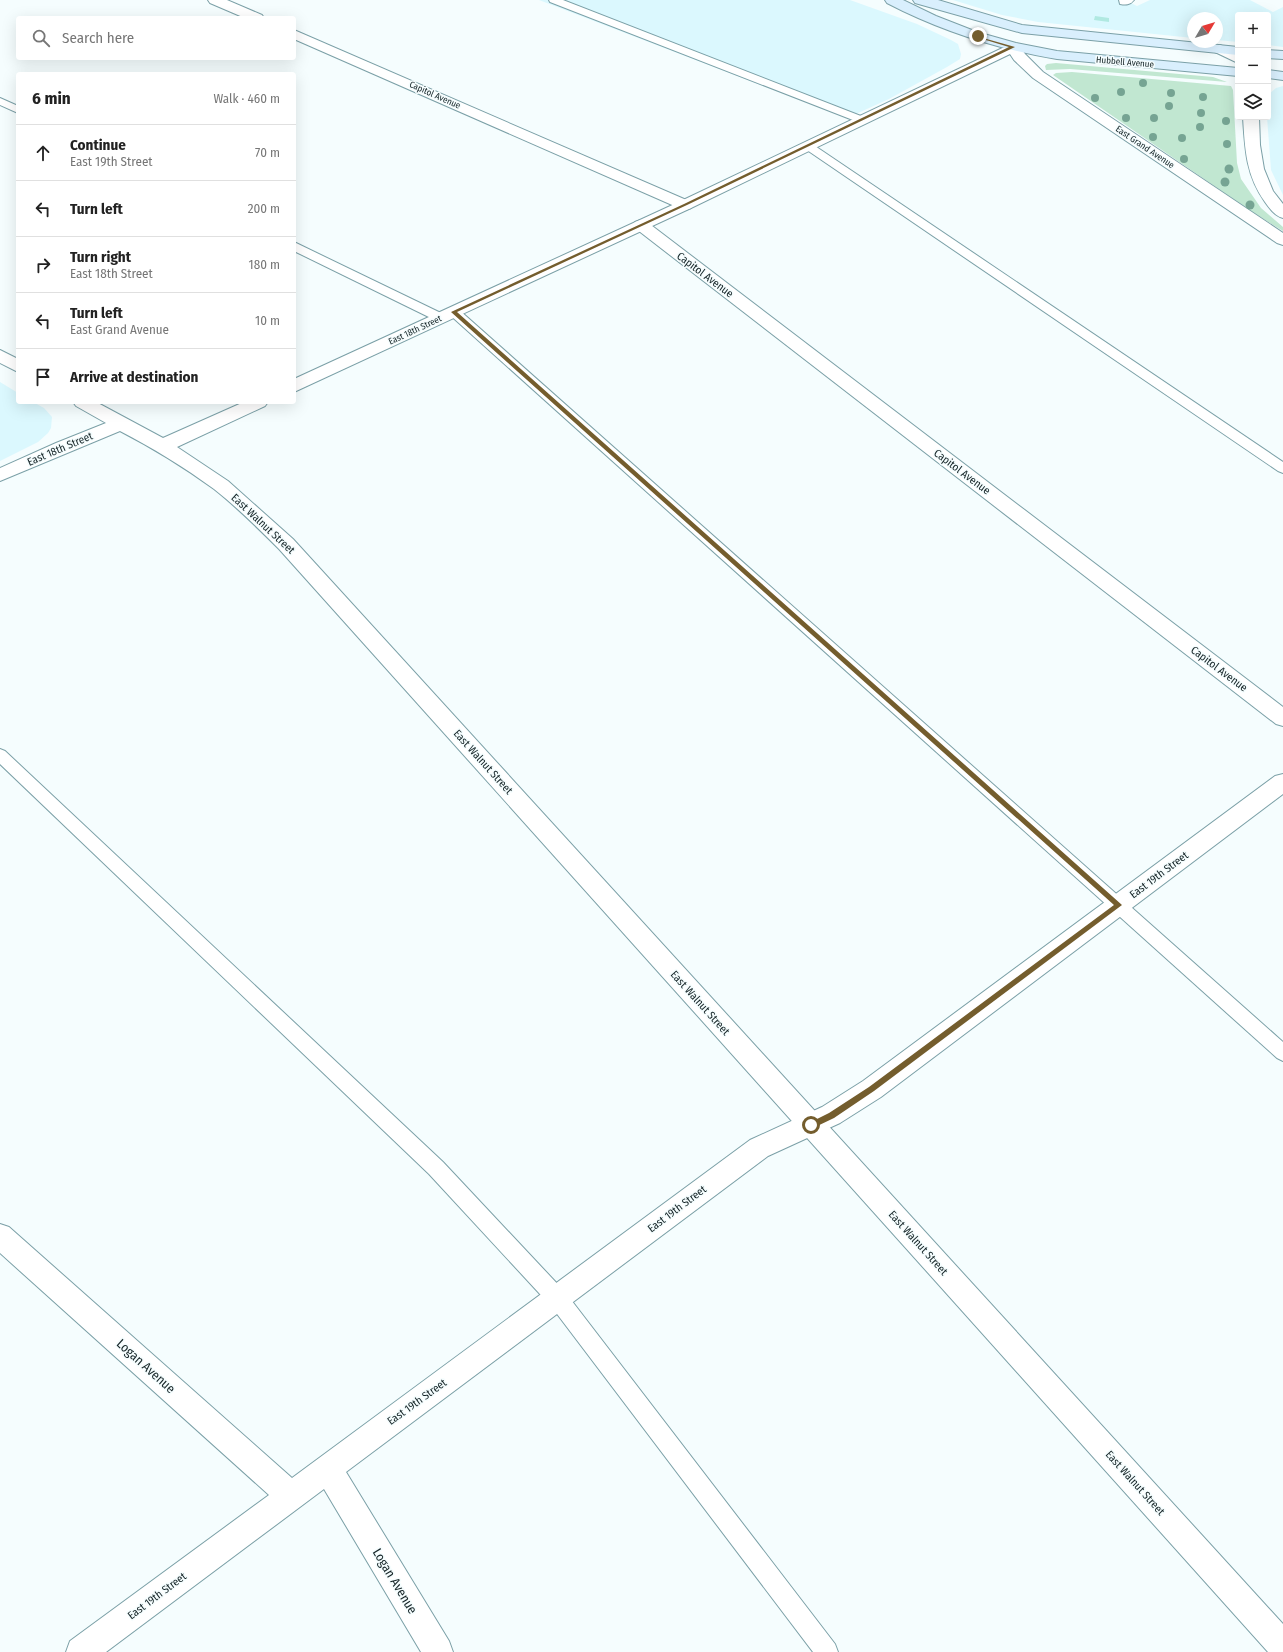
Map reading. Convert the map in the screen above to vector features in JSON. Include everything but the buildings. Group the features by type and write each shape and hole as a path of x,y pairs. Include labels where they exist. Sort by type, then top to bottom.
{"main road":[{"path":"892,0 920,16 1012,47"},
{"path":"920,0 988,21 1022,29 1235,51"},
{"name":"Hubbell Avenue","path":"1012,47 1057,55 1235,72"},
{"path":"1271,54 1283,55"},
{"path":"1271,74 1283,76"}],"street":[{"path":"215,0 252,16"},
{"path":"1012,47 1022,29"},
{"name":"Capitol Avenue","path":"296,35 685,204"},
{"name":"East 18th Street","path":"296,385 641,225 1012,47"},
{"name":"East Grand Avenue","path":"1012,47 1023,62 1038,75 1283,240"},
{"path":"1220,49 1235,57"},
{"path":"1251,120 1253,155 1262,189 1283,213"},
{"name":"Capitol Avenue","path":"641,225 1283,718"},
{"path":"0,356 16,365"},
{"name":"East Walnut Street","path":"85,404 162,446 221,485 286,544 1283,1646"},
{"path":"162,446 255,404"},
{"name":"East 18th Street","path":"0,475 62,447 120,424"},
{"name":"East 19th Street","path":"81,1652 558,1299 759,1148 782,1136 811,1125 831,1115 872,1089 1283,782"},
{"name":"Logan Avenue","path":"0,1236 291,1496"},
{"name":"Logan Avenue","path":"328,1469 438,1652"}],"lane":[{"path":"554,0 862,120"},
{"path":"0,101 16,109"},
{"path":"808,146 1283,468"},
{"path":"296,247 447,315 1118,905 1283,1053"},
{"path":"0,755 436,1168 558,1299 827,1652"}],"shaded area":[{"path":"539,0 850,0 917,24 951,40 958,44 961,54 960,59 947,67 889,99 847,118"},
{"path":"953,0 1125,0 1137,6 1150,0 1250,0 1273,12 1283,7 1283,47 1271,45 1271,12 1235,12 1235,42 1223,41 1223,12 1187,12 1187,37 1038,22 1002,15"},
{"path":"1283,86 1283,195 1271,170 1267,120 1271,120 1271,92 1276,88"},
{"path":"0,382 16,392 16,404 37,404 44,408 52,417 51,428 48,433 38,442 0,461"}],"green space":[{"path":"1056,63 1213,77 1227,82 1070,69 1046,70 1045,66 1047,64"},
{"path":"1072,72 1231,86 1233,90 1237,163 1241,179 1261,208 1283,227 1283,231 1252,212 1053,75 1056,73"}],"route":[{"path":"811,1125 831,1115 872,1089 1118,905 454,312 641,225 1012,47 978,36"}]}
